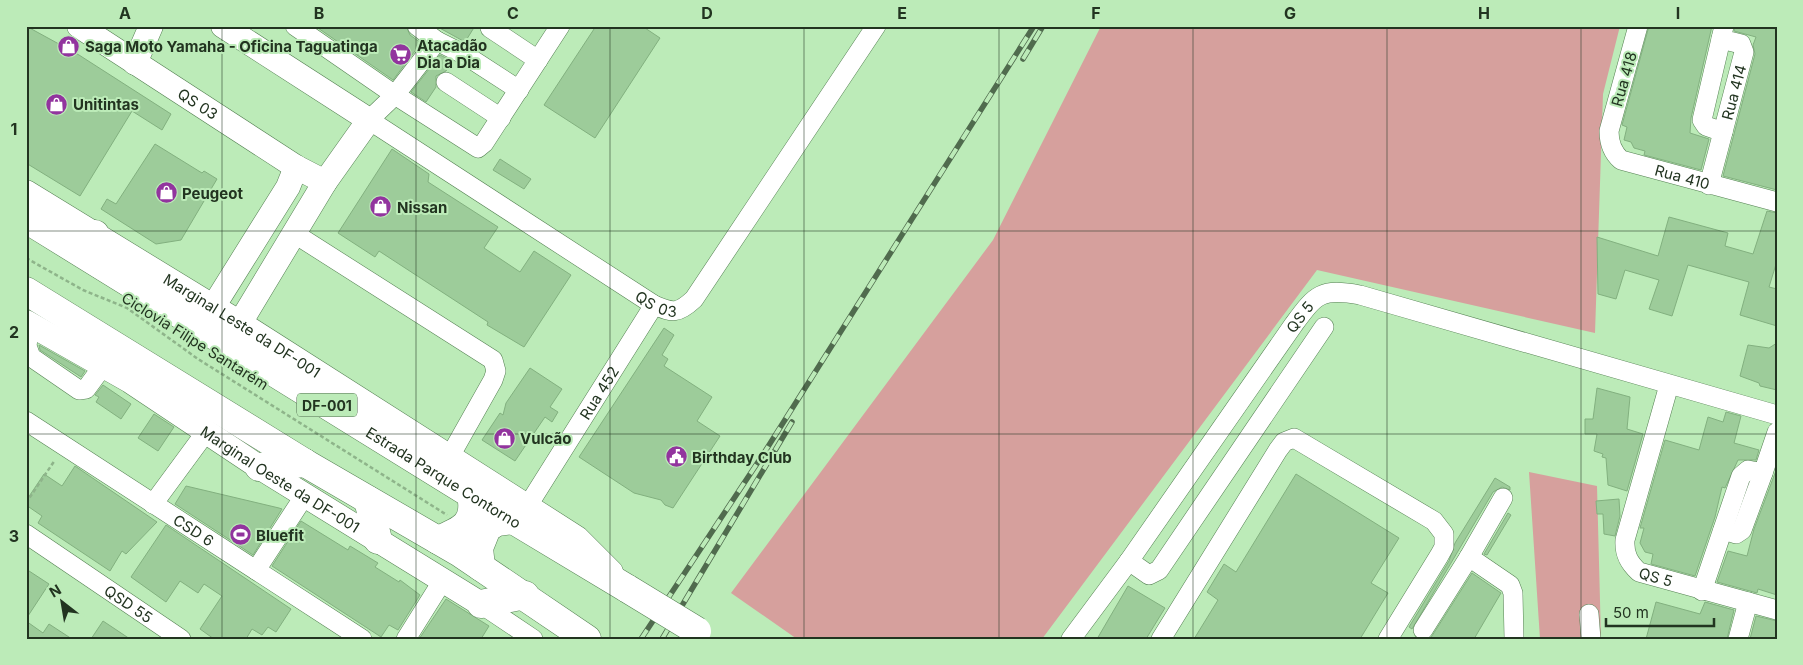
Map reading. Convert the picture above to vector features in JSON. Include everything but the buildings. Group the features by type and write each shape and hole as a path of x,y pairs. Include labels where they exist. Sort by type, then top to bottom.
{"highway":[{"name":"Estrada Parque Contorno","path":"26,219 471,494 520,514 626,588 704,635"},
{"path":"95,234 100,265"},
{"path":"26,291 305,463 438,540 525,595 582,637"},
{"path":"364,404 373,434"},
{"path":"259,467 305,463"},
{"path":"438,540 458,532 465,526 472,515 471,494"},
{"path":"368,500 378,540"},
{"path":"481,567 479,548 487,528 497,522 520,514"},
{"path":"482,604 525,595"}],"main road":[{"name":"QS 03","path":"79,26 296,167 325,182"},
{"path":"135,62 144,28"},
{"name":"QS 03","path":"235,29 369,120"},
{"path":"240,323 325,182 369,120"},
{"path":"213,307 256,241 288,187 296,167"},
{"name":"Marginal Leste da DF-001","path":"26,192 240,323 449,458 520,514"},
{"path":"256,241 267,252 280,257"},
{"name":"Marginal Oeste da DF-001","path":"28,323 103,366 259,467 482,604"}],"street":[{"path":"295,26 395,95 478,148 484,143 501,118 560,26"},
{"path":"418,26 437,41 465,55 519,90"},
{"name":"QS 03","path":"369,120 654,305 671,312 680,309 694,299 876,26"},
{"name":"Rua 418","path":"1609,131 1638,26"},
{"path":"490,28 538,60"},
{"name":"Rua 414","path":"1709,185 1744,52 1741,44 1722,33 1702,120 1706,126 1722,132"},
{"path":"369,120 395,95 437,41"},
{"path":"446,82 501,118"},
{"name":"Rua 410","path":"1609,131 1609,139 1614,154 1621,160 1777,202"},
{"path":"295,234 493,360 496,371 493,380 449,458"},
{"name":"QS 5","path":"1071,639 1129,561 1294,324 1312,300 1319,294 1330,291 1360,294 1777,415"},
{"name":"Rua 452","path":"520,514 654,305"},
{"path":"28,323 27,346 31,357 79,390 86,389 103,366"},
{"path":"1129,561 1149,575 1159,570 1324,327"},
{"name":"QS 5","path":"1669,385 1624,550 1632,566 1639,572 1702,591 1777,610"},
{"name":"CSD 6","path":"26,421 362,639"},
{"path":"154,504 206,432"},
{"path":"1702,591 1723,530 1736,534 1742,530 1777,432"},
{"path":"1161,639 1278,450 1284,442 1294,438 1434,521 1444,534 1444,547 1388,639"},
{"path":"256,570 304,495"},
{"path":"1423,630 1469,557 1503,498"},
{"name":"QSD 55","path":"26,534 181,639"},
{"path":"1469,557 1510,585 1513,592 1514,639"},
{"path":"406,639 442,580"},
{"path":"1738,639 1748,602"},
{"name":"Marginal Oeste da DF-001","path":"482,604 533,639"},
{"path":"1589,614 1591,639"}],"path":[{"name":"Ciclovia Filipe Santarém","path":"26,258 83,290 127,308 198,359 465,526"},
{"path":"26,503 64,446"}],"shaded area":[{"path":"1101,26 1620,26 1603,94 1595,333 1317,270 1042,639 797,639 731,593 993,240"},
{"path":"1529,472 1597,486 1601,639 1540,639"}],"railway":[{"path":"641,639 764,453 1034,26"},
{"path":"1023,59 1043,26"},
{"path":"662,639 792,422"}],"place":[{"name":"Saga Moto Yamaha - Oficina Taguatinga","path":"69,46"},
{"name":"Atacadão Dia a Dia","path":"401,54"},
{"name":"Unitintas","path":"57,104"},
{"name":"Peugeot","path":"166,193"},
{"name":"Nissan","path":"381,207"},
{"name":"Vulcão","path":"504,438"},
{"name":"Birthday Club","path":"676,457"},
{"name":"Bluefit","path":"240,535"}]}
